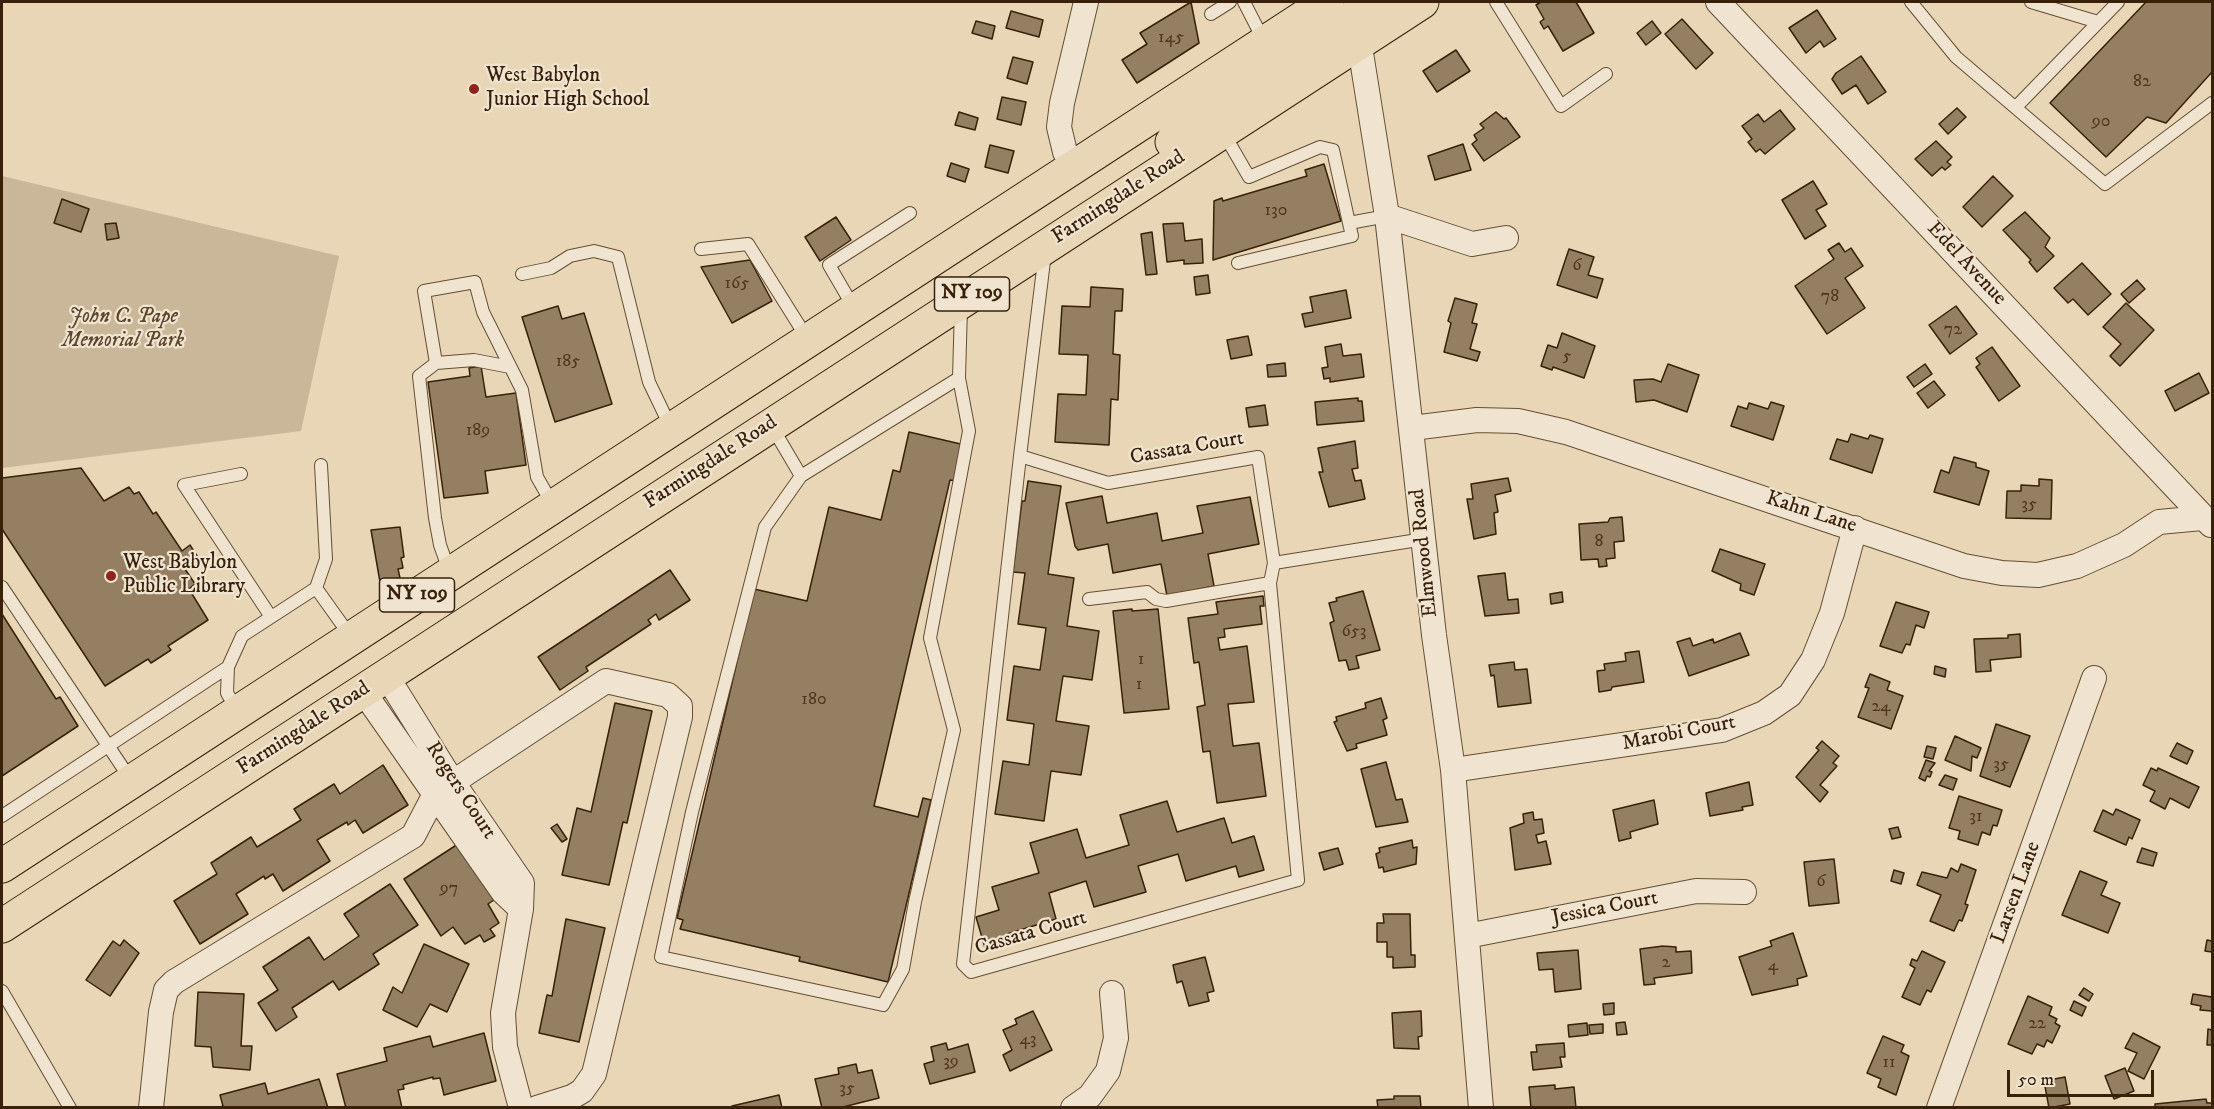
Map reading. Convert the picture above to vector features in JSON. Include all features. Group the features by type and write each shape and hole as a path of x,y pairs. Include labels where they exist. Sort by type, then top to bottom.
{"main road":[{"name":"Farmingdale Road","path":"2,866 1265,43 1354,12 1422,2"},
{"name":"Farmingdale Road","path":"2,926 1222,131 1354,12"},
{"path":"1109,204 1172,142 1204,115 1354,12"},
{"path":"668,491 664,476 666,459 675,446 721,397"},
{"path":"586,546 636,495 641,485 643,470 639,451"},
{"path":"2,875 29,848"}],"street":[{"path":"1074,167 1065,152 1059,127 1086,2"},
{"name":"Edel Avenue","path":"1718,2 2207,522"},
{"name":"Elmwood Road","path":"1354,12 1387,216 1453,770 1481,1107"},
{"path":"1387,216 1472,244 1506,238"},
{"name":"Kahn Lane","path":"1412,428 1477,420 1518,420 1566,432 1964,566 2002,573 2038,575 2077,566 2124,545 2159,522 2207,522"},
{"name":"Marobi Court","path":"1453,770 1722,730 1764,713 1790,695 1813,660 1832,613 1856,528"},
{"name":"Larsen Lane","path":"1939,1107 2094,678"},
{"path":"151,1107 161,1012 166,990 413,836 444,788 606,681 668,695 680,706 680,717 594,1074 582,1091 572,1097 537,1107"},
{"name":"Rogers Court","path":"375,683 444,788 503,892 521,909 503,1013 505,1047 521,1107"},
{"name":"Jessica Court","path":"1467,936 1696,891 1744,892"},
{"path":"1073,1107 1090,1096 1108,1071 1116,1038 1112,993"}],"lane":[{"path":"1211,14 1230,2"},
{"path":"1244,2 1265,43"},
{"path":"1496,2 1561,105 1606,74"},
{"path":"1911,2 1956,57 2105,184 2212,103"},
{"path":"2031,2 2098,22"},
{"path":"2016,107 2118,2"},
{"path":"1222,131 1250,177 1320,147 1333,150 1352,236 1238,263"},
{"path":"854,309 829,265 910,213"},
{"path":"1349,223 1387,216"},
{"path":"701,249 748,244 808,339"},
{"name":"Cassata Court","path":"1020,456 1108,483 1258,457 1274,563 1270,583 1298,880 971,972 963,964 1020,456 1045,246"},
{"path":"522,274 551,268 570,256 594,251 618,257 649,382 671,429"},
{"path":"436,363 424,291 475,282 483,312 522,390 537,477 554,506"},
{"path":"959,378 801,476 765,527 693,812 661,957 883,1005 903,969 915,902 954,730 930,638 969,431 959,378 961,301"},
{"path":"450,573 440,545 435,518 419,376 436,363 474,360 510,367"},
{"path":"771,424 801,476"},
{"path":"238,712 227,693 228,667 242,636 316,588 326,559 321,465"},
{"path":"241,474 184,485 271,617"},
{"path":"1274,563 1424,539"},
{"path":"1089,599 1147,592 1156,599 1166,601 1270,583"},
{"path":"2,587 132,781"},
{"path":"316,588 351,638"},
{"path":"2,816 228,667"},
{"path":"2,991 70,1107"}],"green space":[{"name":"John C. Pape Memorial Park","path":"2,176 339,256 301,431 2,468"}],"building":[{"path":"1191,2 1199,43 1137,83 1122,60 1147,44 1140,33"},
{"path":"1541,2 1576,2 1594,33 1563,51 1548,26 1544,29 1540,22 1544,19 1536,5"},
{"path":"2146,2 2212,2 2212,72 2166,123 2147,117 2106,157 2050,103"},
{"path":"1817,10 1836,39 1824,47 1820,41 1806,53 1789,28"},
{"path":"1011,11 1043,20 1039,37 1006,28"},
{"path":"1682,19 1713,53 1696,69 1665,34"},
{"path":"976,21 995,26 992,39 972,33"},
{"path":"1652,21 1661,33 1646,45 1637,33"},
{"path":"1456,50 1470,71 1437,92 1423,71"},
{"path":"1861,56 1886,92 1868,104 1856,85 1842,94 1832,79 1836,73"},
{"path":"1013,57 1033,62 1027,84 1007,78"},
{"path":"1002,97 1026,102 1021,125 997,119"},
{"path":"1957,108 1966,117 1948,134 1939,124"},
{"path":"1780,110 1795,129 1765,154 1760,149 1756,152 1748,142 1752,139 1742,126 1758,114 1764,122"},
{"path":"959,112 978,118 975,130 955,125"},
{"path":"1496,112 1504,119 1506,118 1520,137 1484,161 1472,144 1477,140 1474,135 1484,128 1480,124"},
{"path":"1936,141 1952,157 1947,162 1951,165 1945,170 1942,167 1932,176 1915,159"},
{"path":"1463,144 1471,170 1435,180 1428,156"},
{"path":"990,145 1014,151 1008,173 985,167"},
{"path":"951,163 969,169 965,182 947,176"},
{"path":"1324,164 1341,221 1213,260 1214,201 1222,198 1223,201 1307,176 1305,170"},
{"path":"1993,176 2013,196 1982,227 1963,207"},
{"path":"1813,181 1827,204 1816,210 1826,226 1805,239 1782,200"},
{"path":"62,199 89,209 81,232 54,223"},
{"path":"2025,212 2050,238 2045,247 2054,256 2037,272 2029,262 2031,260 2003,230"},
{"path":"836,217 851,240 820,261 805,237"},
{"path":"116,223 119,238 107,240 105,224"},
{"path":"1183,223 1185,241 1202,239 1203,263 1184,264 1184,260 1167,262 1163,224"},
{"path":"1152,232 1157,274 1146,275 1141,234"},
{"path":"1839,243 1845,252 1851,248 1863,266 1845,278 1865,308 1827,334 1795,286 1834,259 1828,250"},
{"path":"1569,249 1594,257 1588,275 1603,279 1597,298 1557,285"},
{"path":"750,260 772,301 732,323 701,267"},
{"path":"2082,263 2111,294 2088,315 2073,299 2068,303 2054,288"},
{"path":"1208,275 1210,293 1196,295 1194,277"},
{"path":"2137,280 2145,289 2129,303 2121,294"},
{"path":"1091,287 1123,289 1122,311 1115,311 1113,354 1120,355 1118,400 1111,399 1109,445 1055,442 1058,394 1086,395 1088,355 1059,354 1062,306 1090,307"},
{"path":"1346,290 1351,318 1305,327 1302,314 1313,312 1310,297"},
{"path":"1455,298 1477,304 1472,323 1477,324 1470,349 1480,352 1477,361 1444,352 1451,323 1448,321"},
{"path":"2126,303 2154,330 2120,366 2110,356 2121,344 2103,327"},
{"path":"558,306 562,319 584,313 612,404 555,422 522,317"},
{"path":"1956,306 1977,334 1950,354 1929,325"},
{"path":"1562,333 1595,346 1584,378 1553,367 1552,370 1541,366 1548,345 1557,348"},
{"path":"1248,336 1252,355 1231,359 1227,340"},
{"path":"1341,344 1343,356 1361,354 1364,377 1330,382 1330,378 1324,379 1322,368 1328,367 1325,347"},
{"path":"1992,347 2020,386 1999,401 1976,367 1980,364 1976,358"},
{"path":"1285,363 1286,376 1268,377 1267,365"},
{"path":"1668,364 1699,375 1687,412 1654,400 1636,402 1634,380 1653,379 1661,382"},
{"path":"1925,364 1932,374 1914,387 1907,377"},
{"path":"481,366 486,397 516,393 526,465 485,471 488,493 444,498 428,382 470,376 469,368"},
{"path":"2199,373 2209,393 2175,411 2165,391"},
{"path":"1934,381 1945,395 1928,408 1917,393"},
{"path":"1358,398 1358,401 1362,401 1364,421 1317,425 1315,402"},
{"path":"1771,402 1784,406 1773,440 1731,426 1738,406 1747,409 1749,403 1768,409"},
{"path":"1265,405 1268,425 1249,427 1246,408"},
{"path":"909,432 965,445 956,481 950,480 874,806 918,817 923,798 931,800 888,982 799,961 800,957 680,929 683,920 677,918 754,589 807,601 829,507 881,520 893,470 900,472"},
{"path":"1851,434 1868,439 1870,435 1883,439 1872,473 1830,459 1837,439 1848,442"},
{"path":"1355,441 1358,468 1352,469 1355,481 1361,480 1365,499 1329,507 1319,472 1323,472 1318,448"},
{"path":"1954,457 1976,463 1976,467 1989,471 1979,505 1934,492 1941,470 1949,473"},
{"name":"West Babylon Public Library","path":"81,468 104,501 129,487 134,494 139,492 153,514 156,512 182,551 190,545 199,559 185,569 195,584 189,589 208,620 168,646 171,650 151,663 148,659 105,686 2,529 2,478"},
{"path":"1508,478 1511,491 1495,495 1498,512 1494,513 1496,534 1474,539 1467,499 1473,499 1471,484"},
{"path":"2039,479 2052,480 2051,519 2006,518 2007,491 2021,491 2021,485 2039,486"},
{"path":"1028,481 1061,486 1048,574 1074,578 1067,626 1099,631 1092,680 1063,676 1056,721 1089,726 1081,775 1051,771 1044,821 995,814 1003,761 1029,765 1034,724 1007,720 1014,666 1040,670 1046,628 1018,624 1025,573 1013,572 1022,501 1025,501"},
{"path":"1102,496 1107,523 1157,513 1162,541 1203,533 1197,506 1250,497 1259,544 1208,554 1214,586 1167,596 1161,564 1113,573 1108,544 1078,550 1075,546 1066,503"},
{"path":"1622,517 1624,541 1614,542 1615,558 1606,559 1607,566 1599,567 1598,559 1581,560 1579,524 1608,522 1610,518"},
{"path":"400,527 404,557 401,558 403,568 398,569 400,578 380,582 371,530"},
{"path":"1720,549 1765,564 1754,595 1740,590 1741,584 1712,571"},
{"path":"670,570 690,600 659,620 656,614 648,620 651,624 586,667 588,671 560,690 538,657"},
{"path":"1505,573 1508,600 1518,599 1519,613 1485,616 1478,576"},
{"path":"1363,591 1380,650 1356,656 1359,668 1349,670 1346,660 1339,661 1330,623 1334,621 1329,603 1337,601 1336,598"},
{"path":"1562,592 1563,602 1551,604 1550,594"},
{"path":"1263,596 1264,606 1260,606 1262,624 1224,629 1225,637 1218,638 1220,650 1247,646 1254,702 1228,704 1233,746 1259,743 1266,796 1217,803 1210,751 1203,752 1197,707 1205,705 1199,662 1194,663 1188,618 1218,614 1216,602"},
{"path":"1896,602 1929,612 1924,628 1916,625 1910,645 1906,644 1902,653 1880,646"},
{"path":"1132,609 1132,611 1158,609 1169,709 1124,713 1113,611"},
{"path":"2,614 56,699 60,697 78,726 2,776"},
{"path":"1740,633 1749,655 1689,676 1677,642 1690,638 1693,646 1713,639 1714,643"},
{"path":"2020,634 2021,657 1990,660 1991,671 1976,672 1974,639 2008,638 2008,635"},
{"path":"1639,651 1644,682 1612,687 1611,690 1599,692 1597,671 1605,670 1604,664 1626,661 1625,653"},
{"path":"1514,662 1515,670 1527,669 1531,703 1498,707 1494,675 1491,676 1489,665"},
{"path":"1935,666 1946,669 1945,677 1934,674"},
{"path":"1870,674 1890,682 1887,690 1903,696 1891,729 1858,717 1869,688 1865,687"},
{"path":"1381,698 1387,718 1383,720 1387,735 1356,744 1357,748 1347,751 1334,722 1337,721 1336,717 1366,708 1365,703"},
{"path":"615,703 652,711 627,823 623,822 609,885 562,875 577,808 591,812"},
{"path":"1996,724 2030,736 2010,787 1980,776"},
{"path":"1955,736 1981,748 1977,758 1972,756 1971,771 1945,760"},
{"path":"1822,741 1839,756 1833,763 1837,766 1820,785 1828,792 1820,802 1796,777 1819,750 1816,748"},
{"path":"2177,743 2193,751 2187,764 2170,756"},
{"path":"1927,746 1936,748 1933,759 1924,757"},
{"path":"1926,760 1935,763 1929,771 1932,772 1930,777 1927,776 1925,781 1919,778"},
{"path":"1386,762 1396,800 1402,799 1408,822 1376,827 1361,769"},
{"path":"383,765 408,805 363,833 355,820 348,825 347,822 317,840 330,861 283,891 273,874 265,879 264,876 236,894 248,914 200,944 174,901 217,874 211,863 251,837 257,847 301,820 294,809 334,784 340,794"},
{"path":"2151,768 2157,771 2158,768 2199,787 2189,808 2170,798 2165,809 2150,801 2155,791 2143,785"},
{"path":"1945,775 1957,779 1953,790 1939,785"},
{"path":"1749,782 1753,805 1742,807 1743,810 1710,816 1706,793"},
{"path":"1959,796 2002,810 1997,826 1993,825 1990,835 1982,832 1978,845 1958,839 1960,831 1949,828"},
{"path":"1654,800 1658,824 1630,832 1631,838 1619,841 1613,810"},
{"path":"1167,801 1177,832 1224,818 1232,843 1254,836 1264,870 1239,877 1236,866 1186,881 1178,854 1138,866 1146,892 1094,907 1086,881 1049,893 1056,919 1007,934 1009,944 986,951 976,917 999,910 992,887 1039,873 1030,843 1077,829 1086,858 1129,845 1120,815"},
{"path":"2116,809 2140,820 2132,839 2129,837 2126,845 2094,831 2103,810 2113,815"},
{"path":"1533,812 1534,820 1542,819 1544,833 1536,835 1538,843 1546,841 1551,864 1515,870 1510,828 1524,823 1523,814"},
{"path":"557,824 567,839 562,842 551,828"},
{"path":"1898,827 1901,837 1892,839 1889,829"},
{"path":"1412,840 1413,848 1417,847 1416,864 1384,872 1383,867 1379,868 1376,854 1380,852 1379,848"},
{"path":"458,844 494,900 488,904 499,923 490,929 495,936 484,942 480,935 465,944 453,927 441,936 404,879"},
{"path":"1338,848 1343,864 1324,870 1319,853"},
{"path":"2142,848 2157,853 2153,866 2137,862"},
{"path":"1834,859 1839,903 1809,906 1804,862"},
{"path":"1961,864 1976,870 1965,904 1968,905 1962,921 1959,920 1954,931 1930,921 1941,895 1917,885 1922,872 1947,878 1951,868 1958,872"},
{"path":"1894,870 1904,873 1901,884 1891,881"},
{"path":"2080,871 2107,882 2101,895 2120,903 2108,933 2062,915"},
{"path":"390,884 418,925 373,954 379,964 339,990 333,981 292,1008 297,1017 276,1031 258,1003 278,990 263,967 309,937 324,960 359,936 344,914"},
{"path":"1383,914 1410,914 1411,955 1415,955 1415,967 1393,968 1393,957 1387,957 1387,942 1377,942 1377,923 1384,923"},
{"path":"566,919 605,928 579,1042 539,1033 547,995 552,996"},
{"path":"1793,933 1807,976 1797,979 1798,985 1752,995 1739,957 1772,946 1770,941"},
{"path":"124,940 139,953 110,996 86,980 113,941 120,946"},
{"path":"2207,940 2212,941 2212,952 2205,951"},
{"path":"424,944 469,964 447,1012 430,1004 417,1027 383,1010 393,987 402,993"},
{"path":"1676,947 1676,952 1691,951 1692,973 1654,978 1655,984 1644,985 1640,949"},
{"path":"1578,950 1581,989 1555,992 1553,969 1539,970 1537,953"},
{"path":"1922,951 1945,962 1931,992 1927,990 1920,1005 1902,997 1915,968 1910,965 1912,959 1917,961"},
{"path":"1205,957 1214,991 1207,993 1209,1001 1189,1006 1182,981 1177,983 1173,965"},
{"path":"2084,988 2093,994 2089,1001 2079,995"},
{"path":"198,992 244,994 241,1046 252,1046 250,1070 213,1067 211,1047 195,1046"},
{"path":"2193,994 2212,997 2212,1011 2200,1010 2201,1006 2191,1004"},
{"path":"2028,996 2052,1007 2049,1015 2057,1019 2055,1023 2060,1026 2052,1043 2047,1040 2044,1047 2037,1044 2032,1054 2008,1044"},
{"path":"2074,1001 2086,1007 2082,1016 2070,1010"},
{"path":"1614,1003 1614,1014 1604,1015 1603,1004"},
{"path":"1033,1011 1052,1050 1010,1071 1003,1055 1012,1050 1003,1030 1017,1024 1015,1019"},
{"path":"1421,1011 1422,1036 1418,1037 1419,1049 1394,1048 1392,1013"},
{"path":"1625,1022 1627,1034 1617,1035 1616,1023"},
{"path":"1587,1023 1588,1035 1569,1037 1568,1025"},
{"path":"1603,1024 1603,1033 1590,1034 1589,1025"},
{"path":"2208,1029 2212,1030 2212,1045 2207,1045"},
{"path":"484,1033 496,1081 444,1095 440,1078 433,1079 433,1077 403,1085 404,1089 398,1090 402,1108 346,1108 337,1074 387,1061 384,1048 430,1036 433,1047"},
{"path":"2133,1033 2160,1047 2144,1079 2128,1071 2137,1053 2125,1048"},
{"path":"1883,1036 1904,1045 1901,1052 1909,1056 1896,1095 1878,1087 1881,1079 1867,1073"},
{"path":"946,1043 948,1050 968,1044 975,1072 930,1084 924,1064 934,1061 931,1047"},
{"path":"1564,1043 1565,1057 1560,1057 1562,1067 1533,1070 1531,1052 1537,1052 1536,1045"},
{"path":"856,1064 858,1073 872,1070 879,1098 839,1108 822,1108 815,1079 839,1074 838,1068"},
{"path":"2125,1068 2134,1091 2114,1099 2105,1076"},
{"path":"2065,1077 2070,1104 2049,1108 2044,1081"},
{"path":"319,1079 328,1108 217,1108 223,1106 220,1095 265,1083 268,1094"},
{"path":"1555,1085 1555,1089 1574,1087 1576,1108 1531,1108 1529,1087"},
{"path":"779,1095 782,1108 733,1108 732,1106"},
{"path":"1394,1096 1420,1096 1421,1108 1378,1108 1377,1100 1394,1099"},
{"path":"2206,1099 2207,1103 2212,1103 2212,1108 2155,1108 2155,1104"}],"place":[{"name":"West Babylon Junior High School","path":"474,89"},
{"name":"West Babylon Public Library","path":"111,576"}]}
